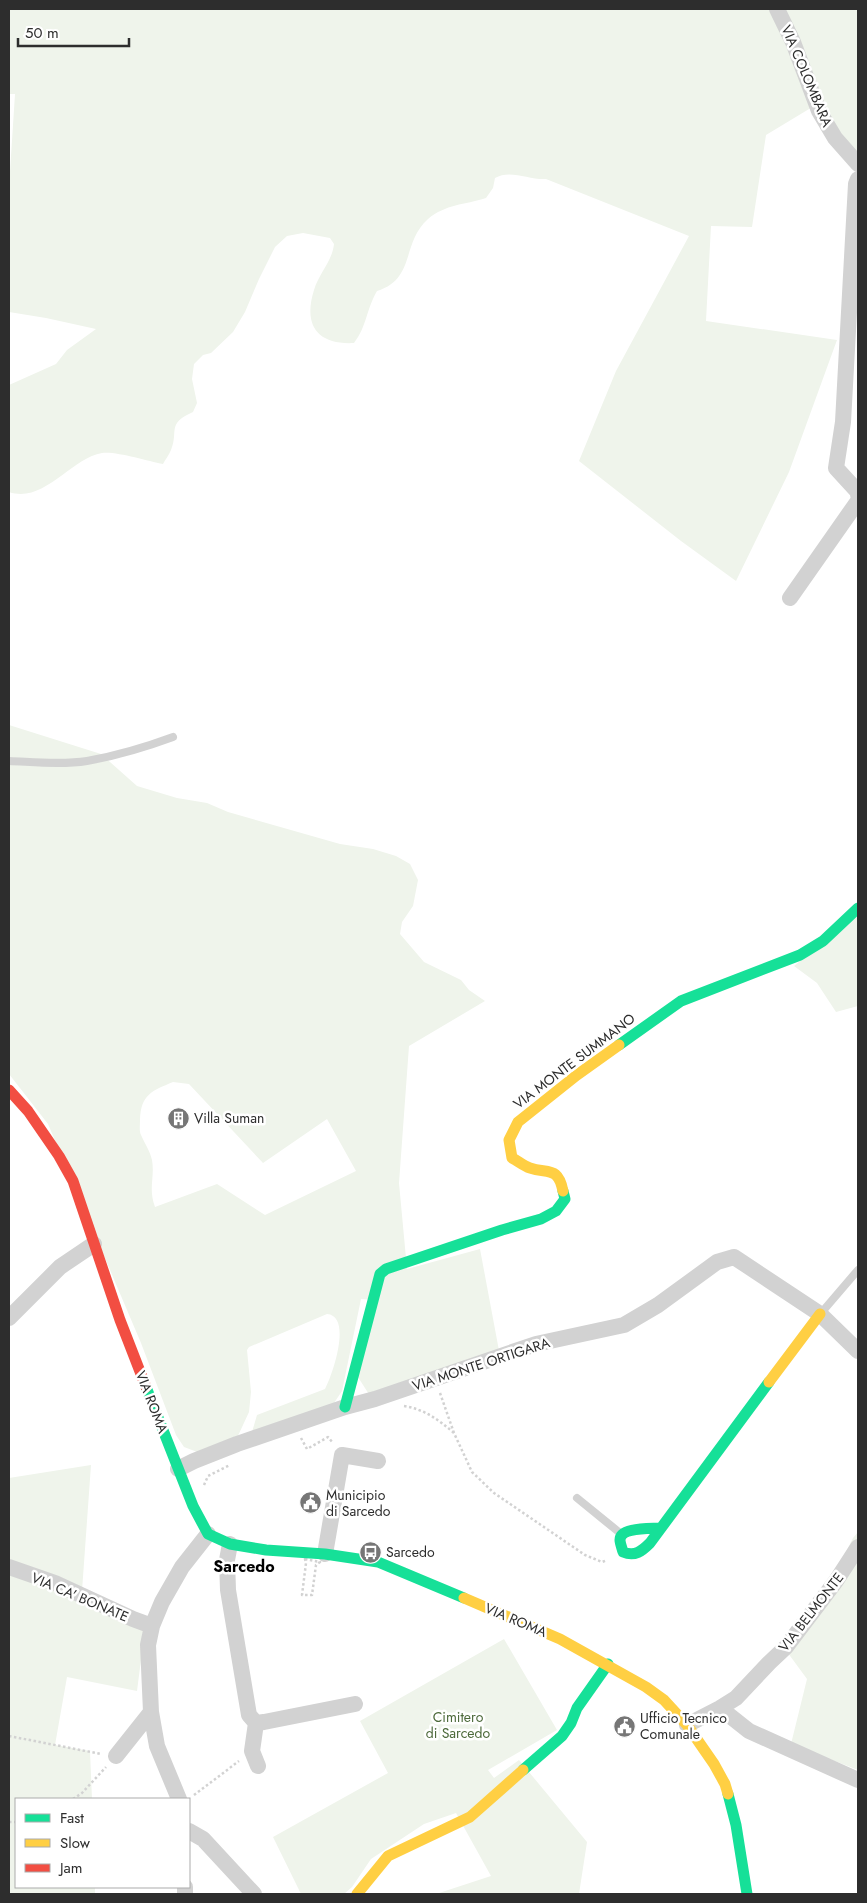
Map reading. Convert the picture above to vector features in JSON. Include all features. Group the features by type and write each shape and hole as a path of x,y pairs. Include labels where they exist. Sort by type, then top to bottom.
{"street":[{"name":"VIA COLOMBARA","path":"777,9 794,42 819,110 834,138 858,164"},
{"path":"858,179 856,184 843,422 836,468 858,492 858,495"},
{"path":"790,598 858,501"},
{"name":"VIA MONTE SUMMANO","path":"345,1407 380,1274 386,1269 502,1230 541,1219 556,1211 565,1199 561,1181 551,1171 530,1168 512,1158 509,1140 518,1122 577,1075 681,1001 800,955 823,941 858,908"},
{"name":"VIA ROMA","path":"9,1090 28,1111 59,1156 73,1181 120,1320 193,1506 208,1534 230,1544 266,1550 325,1554 378,1562 560,1639 608,1664 646,1687 664,1700 687,1725 714,1764 725,1784 736,1825 747,1894"},
{"path":"9,1318 60,1266 94,1244"},
{"name":"VIA MONTE ORTIGARA","path":"178,1469 237,1444 536,1344 624,1325 658,1305 725,1258 734,1257 820,1314 858,1351"},
{"path":"661,1528 629,1530 622,1534 620,1539 622,1552 635,1555 647,1547 820,1314"},
{"path":"325,1554 342,1455 378,1461"},
{"path":"179,1798 157,1746 151,1712 148,1645 152,1626 162,1602 182,1567 208,1534"},
{"path":"230,1544 227,1560 228,1590 249,1715 256,1723 252,1751 258,1766"},
{"name":"VIA BELMONTE","path":"687,1725 736,1698 786,1647 836,1581 858,1547"},
{"name":"VIA CA' BONATE","path":"9,1567 55,1583 152,1626"},
{"path":"357,1894 388,1856 470,1817 562,1736 571,1723 576,1708 608,1664"},
{"path":"256,1723 355,1704"},
{"path":"720,1708 749,1731 858,1780"},
{"path":"116,1756 151,1712"},
{"path":"190,1832 204,1839 254,1894"}],"lane":[{"path":"9,761 86,761 155,744 173,737"},
{"path":"820,1314 858,1270"},
{"path":"577,1498 622,1534"}],"path":[{"path":"435,1378 454,1433 472,1472 494,1493 585,1555 602,1562 610,1556"},
{"path":"402,1405 418,1408 439,1420 454,1433"},
{"path":"300,1436 307,1449 328,1437 342,1455"},
{"path":"208,1476 228,1466"},
{"path":"305,1559 320,1562 316,1565 312,1595 302,1595 305,1559"},
{"path":"9,1736 116,1756"},
{"path":"189,1798 252,1751"},
{"path":"74,1798 82,1793 116,1756"}],"green space":[{"path":"9,9 858,9 858,174 819,103 766,135 752,227 711,226 706,321 837,340 789,472 736,581 681,541 579,461 616,371 689,236 546,179 507,174 495,178 493,188 486,198 442,210 428,219 414,239 398,278 377,291 362,330 354,343 341,343 322,336 312,323 310,313 314,290 331,256 334,244 330,238 303,233 287,236 275,247 245,312 233,332 211,353 203,355 194,364 192,379 197,403 193,412 179,420 176,424 171,450 163,464 123,455 102,453 79,463 57,479 34,492 22,494 9,492 9,385 56,364 67,350 96,329 9,312 9,187 15,94 9,94"},
{"path":"9,725 101,754 137,786 177,798 207,803 228,812 340,844 373,849 396,856 410,864 418,880 413,906 402,922 400,934 424,962 461,980 469,990 485,1001 409,1046 399,1183 407,1269 480,1249 500,1356 372,1399 356,1374 377,1300 361,1299 342,1391 332,1406 252,1432 257,1415 325,1389 336,1360 340,1335 339,1325 335,1317 327,1314 249,1347 247,1350 251,1392 249,1412 237,1438 200,1453 184,1447 176,1435 141,1343 48,1124 9,1074","holes":["173,1082 189,1084 263,1163 327,1119 356,1171 265,1215 217,1184 155,1207 152,1194 152,1160 140,1132 141,1111 145,1099 154,1091"]},
{"path":"858,914 858,1006 836,1012 817,983 794,966"},
{"path":"91,1465 81,1605 146,1621 137,1691 67,1677 55,1745 90,1751 92,1798 15,1798 15,1888 95,1888 95,1894 9,1894 9,1478"},
{"path":"858,1532 858,1770 791,1744 807,1679 785,1649 816,1612 853,1538"},
{"name":"Cimitero di Sarcedo","path":"504,1639 557,1730 488,1770 494,1778 519,1760 587,1842 579,1894 436,1894 491,1876 456,1813 424,1824 371,1859 352,1887 344,1894 301,1894 273,1837 388,1773 360,1721"}],"traffic: fast":[{"path":"619,1045 681,1001 800,955 823,941 858,908"},
{"path":"345,1407 380,1274 386,1269 502,1230 541,1219 556,1211 565,1199 563,1191"},
{"path":"661,1528 625,1533 621,1536 620,1540 623,1552 635,1553 650,1543 769,1382"},
{"path":"146,1387 193,1506 208,1534 230,1544 266,1550 325,1554 378,1562 464,1598"},
{"path":"523,1770 562,1736 571,1723 577,1708 608,1664"},
{"path":"728,1794 736,1825 747,1894"}],"traffic: slow":[{"path":"563,1191 561,1183 555,1174 530,1168 512,1158 509,1140 518,1122 577,1075 619,1045"},
{"path":"769,1382 820,1314"},
{"path":"464,1598 560,1639 646,1687 664,1700 687,1725 714,1764 725,1784 728,1794"},
{"path":"357,1894 388,1856 470,1817 523,1770"}],"traffic: jam":[{"path":"9,1090 28,1111 59,1156 73,1181 120,1320 146,1387"}],"place":[{"name":"Villa Suman","path":"178,1118"},
{"name":"Municipio di Sarcedo","path":"310,1503"},
{"name":"Sarcedo","path":"370,1552"},
{"name":"Ufficio Tecnico Comunale","path":"624,1726"}],"district":[{"name":"Sarcedo","path":"244,1566"}]}
